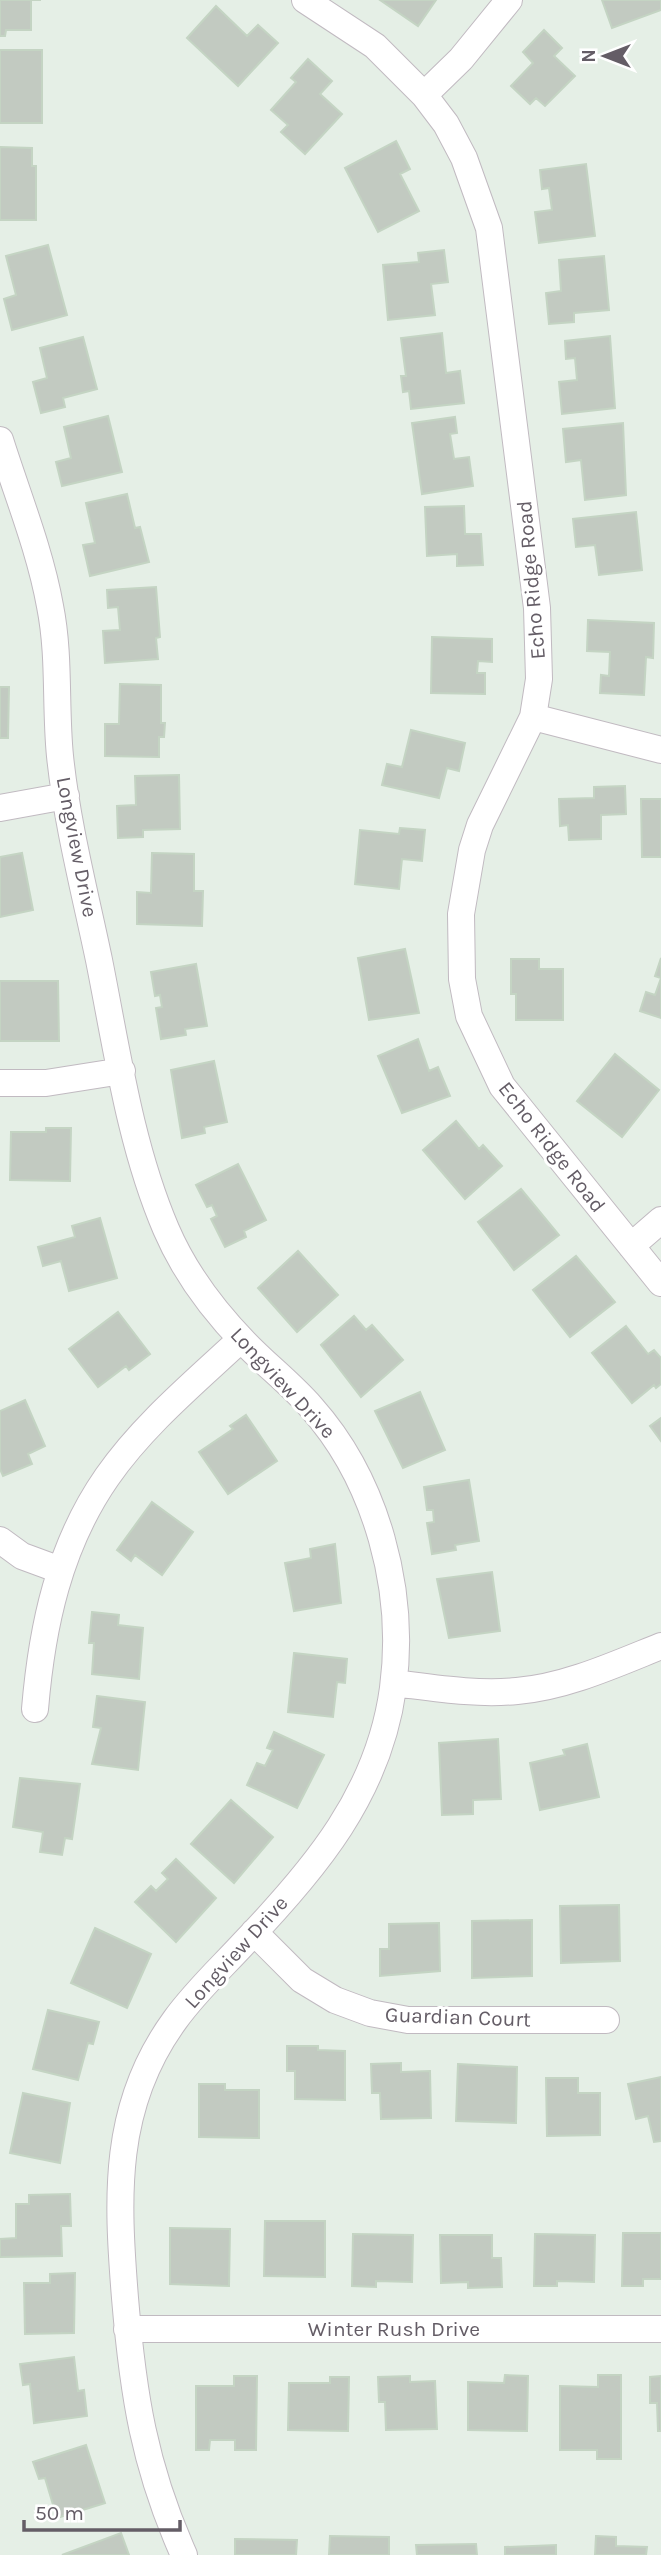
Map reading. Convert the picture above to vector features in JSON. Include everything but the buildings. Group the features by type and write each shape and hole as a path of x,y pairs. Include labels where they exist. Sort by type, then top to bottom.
{"street":[{"name":"Echo Ridge Road","path":"305,0 375,46 424,95 446,124 464,158 489,228 496,266 537,608 539,678 533,717 480,825 472,850 461,914 462,979 469,1016 502,1086 661,1283"},
{"path":"424,95 470,49 509,0"},
{"name":"Longview Drive","path":"0,440 49,598 55,635 57,727 66,796 121,1071 149,1182 167,1231 198,1287 241,1339 309,1405 348,1458 364,1489 388,1565 396,1646 394,1683 380,1745 351,1814 307,1874 172,2024 150,2064 129,2116 118,2183 127,2329 136,2408 144,2446 161,2499 184,2555"},
{"path":"533,717 661,750"},
{"path":"0,808 66,796"},
{"path":"0,1083 79,1080 121,1071"},
{"path":"631,1246 661,1220"},
{"path":"35,1709 43,1636 60,1570 88,1508 107,1476 168,1408 241,1339"},
{"path":"0,1541 22,1556 60,1570"},
{"path":"394,1683 470,1691 519,1691 570,1679 661,1646"},
{"name":"Guardian Court","path":"254,1932 302,1980 335,2000 370,2014 408,2020 606,2020"},
{"name":"Winter Rush Drive","path":"127,2329 661,2329"}]}
